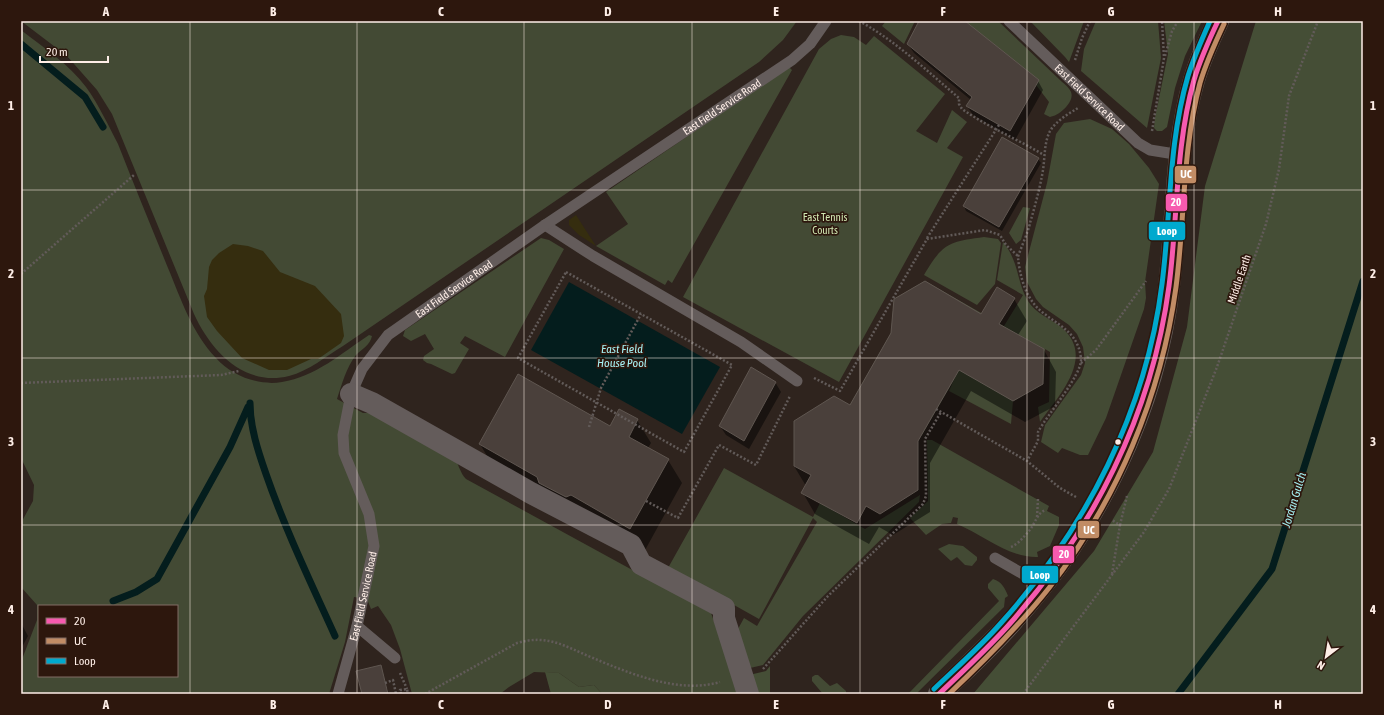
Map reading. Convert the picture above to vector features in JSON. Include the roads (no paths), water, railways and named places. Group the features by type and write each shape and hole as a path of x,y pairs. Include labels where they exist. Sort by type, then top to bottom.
{"main road":[{"path":"939,694 996,639 1041,587 1077,539 1096,508 1123,453 1143,401 1165,318 1170,286 1181,155 1194,81 1207,44 1218,21"}],"street":[{"path":"351,394 372,403 531,493 631,545 641,564 724,608 724,618 748,694"}],"lane":[{"name":"East Field Service Road","path":"338,694 357,626 374,546 369,514 344,453 343,435 351,394 362,369 388,335 545,225 792,60 814,38 826,21"},
{"name":"East Field Service Road","path":"1009,21 1138,143 1150,150 1181,155"},
{"path":"545,225 593,256 741,342 760,357 797,381"},
{"path":"995,558 1023,574 1041,587"},
{"path":"357,626 395,658"}],"water":[{"name":"East Field House Pool","path":"569,282 720,367 682,434 531,350"}],"waterway":[{"path":"21,44 85,97 103,127"},
{"name":"Jordan Gulch","path":"1178,694 1272,569 1363,281"},
{"path":"250,403 251,421 255,439 273,495 335,636"},
{"path":"113,601 136,592 157,579 230,447 248,407"}],"park label":[{"name":"East Tennis Courts","path":"825,223"}]}
